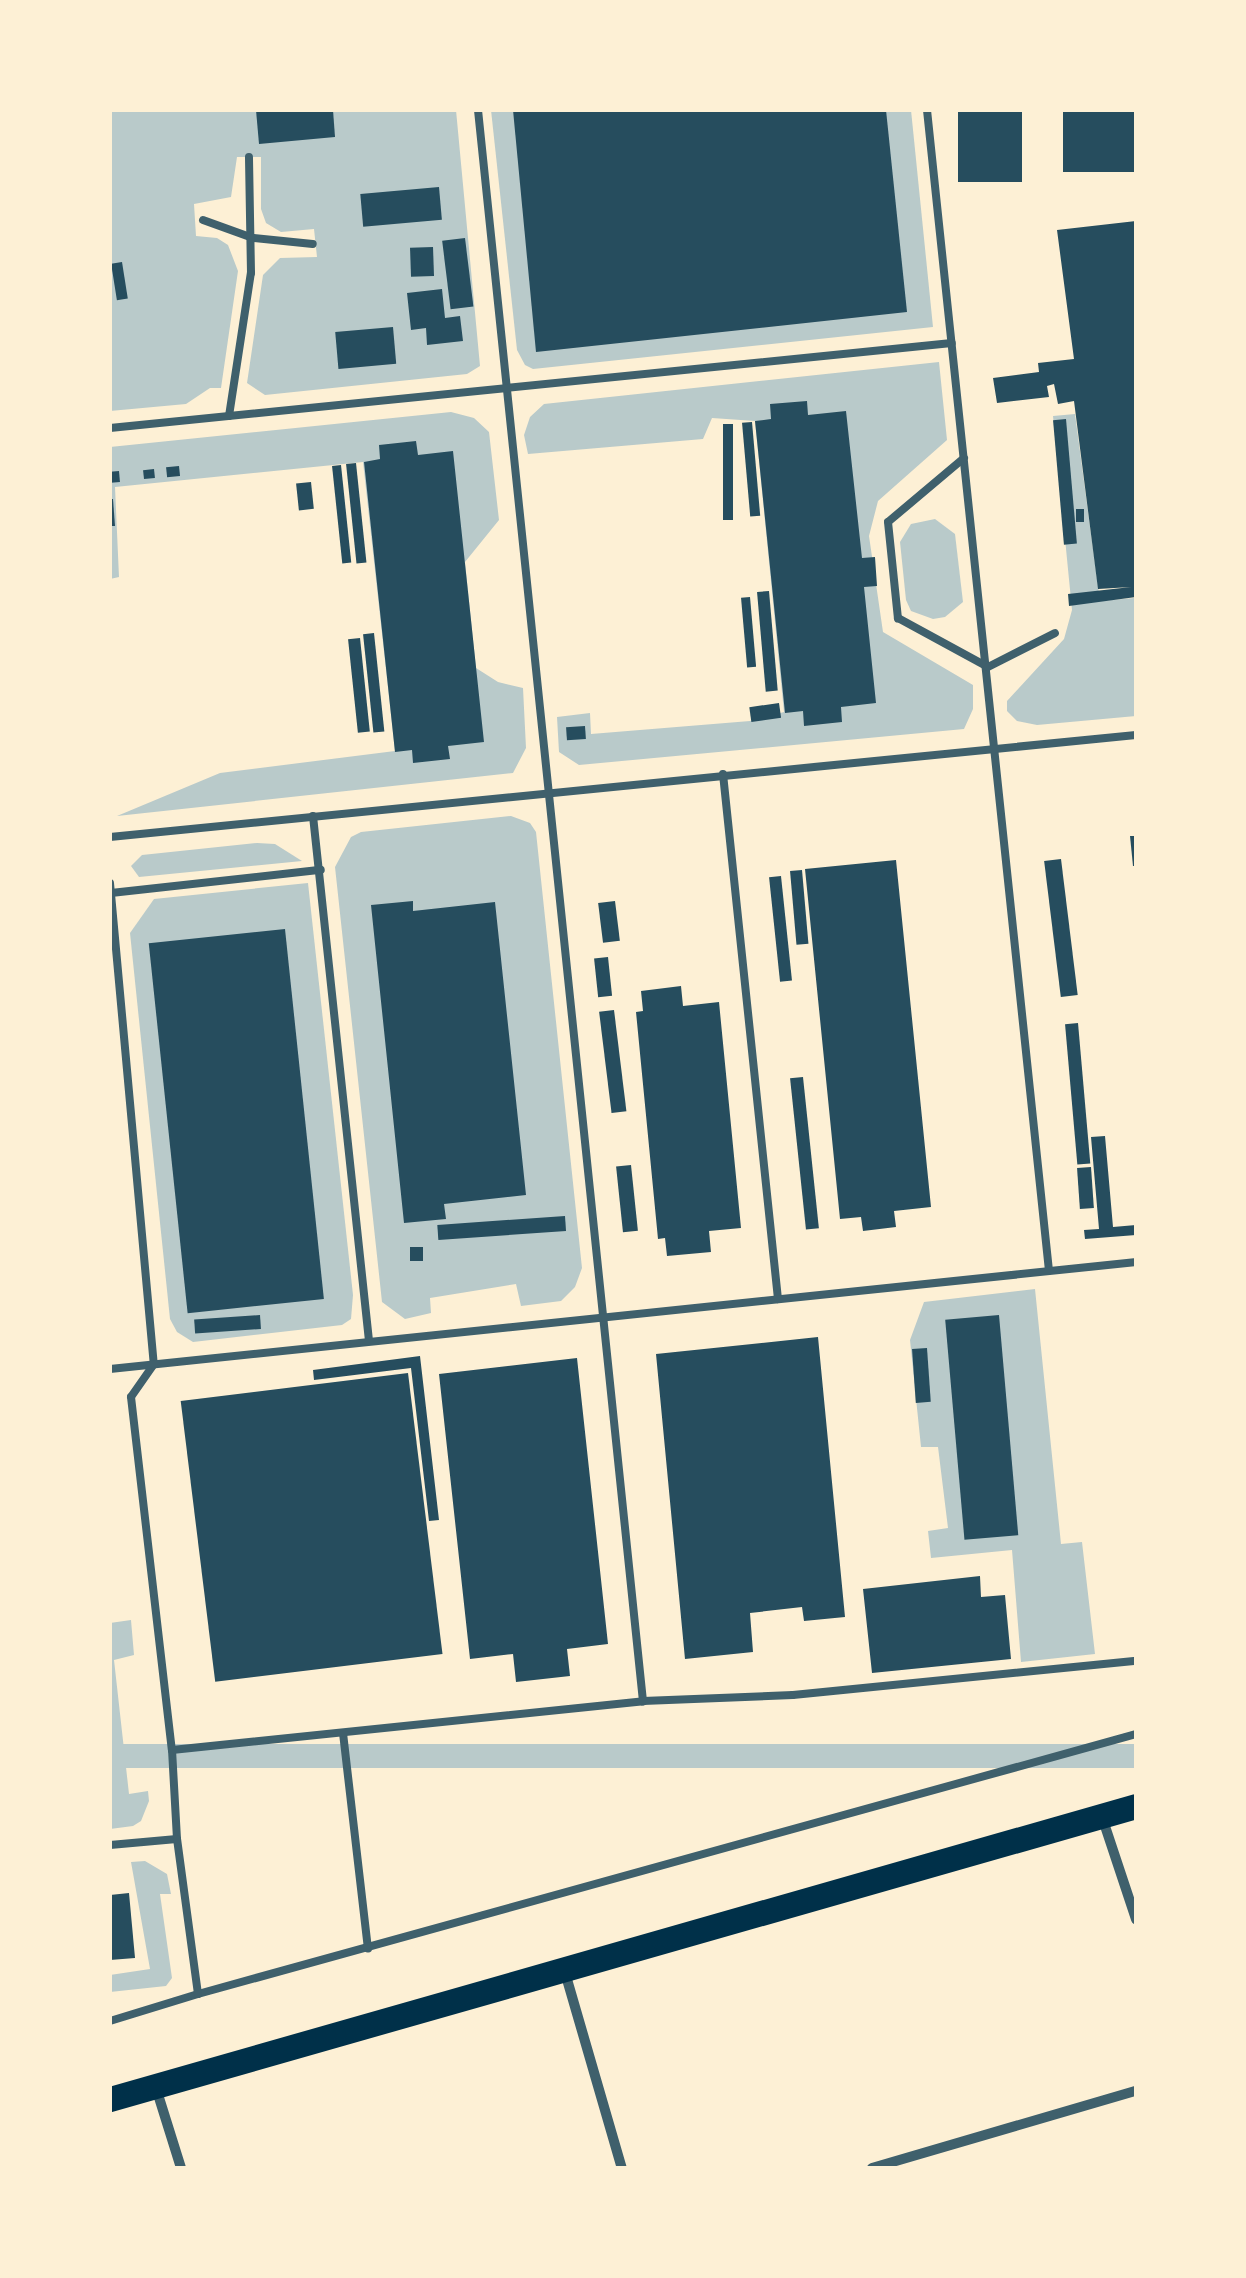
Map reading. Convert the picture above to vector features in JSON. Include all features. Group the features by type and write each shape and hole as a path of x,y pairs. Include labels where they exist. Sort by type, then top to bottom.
{"main road":[{"path":"110,2099 1136,1806"}],"street":[{"path":"1102,1816 1136,1919"},
{"path":"564,1968 622,2168"},
{"path":"156,2086 181,2168"},
{"path":"872,2168 1136,2090"}],"lane":[{"path":"478,110 643,1701"},
{"path":"927,110 1049,1272"},
{"path":"229,416 252,238 250,157"},
{"path":"203,220 252,238 313,244"},
{"path":"110,428 952,343"},
{"path":"964,458 888,522 898,618 988,666"},
{"path":"988,666 1055,633"},
{"path":"110,837 1136,735"},
{"path":"722,774 778,1299"},
{"path":"313,816 369,1341"},
{"path":"111,893 321,870"},
{"path":"110,884 154,1364 130,1396 172,1750 177,1839 198,1994"},
{"path":"110,1369 1136,1262"},
{"path":"172,1750 643,1701 794,1695 1136,1661"},
{"path":"343,1733 368,1949"},
{"path":"110,2021 1136,1734"},
{"path":"110,1845 177,1839"}],"shaded area":[{"path":"110,110 456,110 480,366 467,374 265,395 247,383 263,275 280,258 317,257 314,229 281,232 266,223 261,209 261,157 237,157 231,197 194,204 196,236 217,238 228,245 238,271 221,388 210,388 186,404 110,411"},
{"path":"491,110 911,110 933,327 533,369 525,365 517,350"},
{"path":"939,362 947,440 878,501 869,536 883,632 973,685 973,709 964,729 579,765 559,752 557,717 590,713 591,734 750,721 784,712 755,421 712,418 703,439 528,454 524,435 530,417 544,404"},
{"path":"451,412 474,418 489,432 499,520 465,562 476,668 498,682 523,688 526,748 513,773 117,816 220,773 395,751 363,462 115,487 119,577 110,579 110,447"},
{"path":"1075,414 1100,601 1134,598 1136,716 1037,725 1017,721 1007,711 1007,701 1064,639 1072,610 1053,416"},
{"path":"935,519 955,534 963,602 945,617 933,619 911,611 906,600 900,542 911,524"},
{"path":"511,816 530,823 536,832 582,1268 575,1287 561,1301 521,1306 516,1284 430,1298 431,1313 405,1319 382,1302 335,867 351,837 361,832"},
{"path":"275,844 302,861 139,877 131,866 142,855"},
{"path":"308,883 353,1295 351,1319 342,1325 193,1342 177,1332 170,1319 130,933 154,899"},
{"path":"1035,1289 1061,1544 1082,1542 1095,1654 1021,1662 1012,1550 931,1558 928,1531 948,1528 938,1447 921,1447 910,1340 924,1302"},
{"path":"131,1620 134,1655 114,1660 129,1794 148,1791 149,1801 141,1821 110,1829 110,1623"},
{"path":"110,1744 1136,1744 1136,1768 110,1768"},
{"path":"145,1861 167,1874 171,1894 160,1894 172,1978 166,1986 110,1992 110,1975 150,1969 131,1862"}],"building":[{"path":"256,110 333,110 335,137 259,144"},
{"path":"513,110 886,110 907,312 536,352"},
{"path":"958,110 1022,110 1022,182 958,182"},
{"path":"1063,110 1136,110 1136,172 1063,172"},
{"path":"439,187 442,220 363,227 360,194"},
{"path":"1136,221 1136,597 1069,606 1068,594 1131,587 1098,589 1074,401 1058,404 1054,384 1047,386 1049,397 997,403 993,378 1039,372 1038,363 1074,359 1057,230"},
{"path":"465,238 473,306 451,309 442,241"},
{"path":"433,247 434,276 411,277 410,248"},
{"path":"122,262 128,299 117,300 111,264"},
{"path":"442,289 445,318 460,316 463,341 427,345 426,328 411,330 407,293"},
{"path":"393,327 396,364 338,369 335,332"},
{"path":"807,401 808,415 846,411 862,558 875,557 877,586 864,587 876,703 841,707 842,722 804,726 803,711 785,713 755,421 771,419 770,404"},
{"path":"1066,419 1077,544 1064,545 1053,420"},
{"path":"752,422 760,516 750,517 742,423"},
{"path":"723,424 733,424 733,520 723,520"},
{"path":"416,441 418,455 453,451 484,742 448,746 450,759 413,763 412,750 395,752 364,462 380,459 379,445"},
{"path":"356,463 366,562 357,563 346,464"},
{"path":"341,465 351,562 342,563 332,466"},
{"path":"179,466 180,476 167,477 166,467"},
{"path":"154,469 155,478 144,479 143,470"},
{"path":"119,471 120,482 111,483 110,472"},
{"path":"311,482 314,509 299,510 296,484"},
{"path":"113,499 115,526 110,526"},
{"path":"1076,509 1084,509 1084,522 1076,522"},
{"path":"769,591 778,691 766,692 757,592"},
{"path":"750,597 756,667 747,668 741,598"},
{"path":"374,633 384,731 373,733 363,634"},
{"path":"360,638 370,731 358,733 348,639"},
{"path":"779,703 781,718 751,722 749,707"},
{"path":"585,726 586,739 567,740 566,727"},
{"path":"1130,836 1136,836 1136,866 1133,866"},
{"path":"1061,859 1078,995 1061,997 1044,861"},
{"path":"896,860 931,1207 894,1211 896,1227 863,1231 861,1217 840,1219 805,869"},
{"path":"802,870 808,944 796,945 790,871"},
{"path":"781,876 792,980 780,982 769,877"},
{"path":"413,901 413,911 495,902 526,1195 444,1204 446,1219 404,1223 371,905"},
{"path":"615,901 620,941 603,943 598,903"},
{"path":"285,929 324,1299 188,1313 149,943"},
{"path":"608,957 612,996 598,997 594,958"},
{"path":"681,986 683,1006 719,1002 741,1228 709,1231 711,1252 667,1256 665,1238 658,1239 636,1012 643,1011 641,991"},
{"path":"614,1010 626,1111 612,1113 599,1012"},
{"path":"1078,1023 1090,1163 1077,1165 1065,1024"},
{"path":"803,1077 819,1228 806,1230 790,1078"},
{"path":"1105,1136 1113,1227 1136,1225 1136,1235 1085,1239 1084,1230 1099,1229 1091,1137"},
{"path":"631,1165 638,1231 623,1232 616,1167"},
{"path":"1091,1167 1094,1208 1080,1209 1077,1168"},
{"path":"565,1216 566,1231 438,1240 437,1225"},
{"path":"410,1247 423,1247 423,1261 410,1261"},
{"path":"260,1315 261,1329 195,1334 194,1320"},
{"path":"999,1315 1018,1535 964,1540 945,1320"},
{"path":"818,1337 845,1617 804,1621 802,1607 750,1613 753,1652 685,1659 656,1354"},
{"path":"927,1348 931,1402 916,1403 912,1349"},
{"path":"420,1356 439,1520 429,1521 411,1368 314,1380 313,1370"},
{"path":"577,1358 608,1644 567,1649 570,1676 516,1682 513,1654 470,1659 439,1374"},
{"path":"408,1373 442,1654 215,1682 181,1401"},
{"path":"980,1576 981,1597 1005,1595 1011,1659 872,1673 863,1589"},
{"path":"129,1893 135,1958 110,1960 110,1895"}]}
